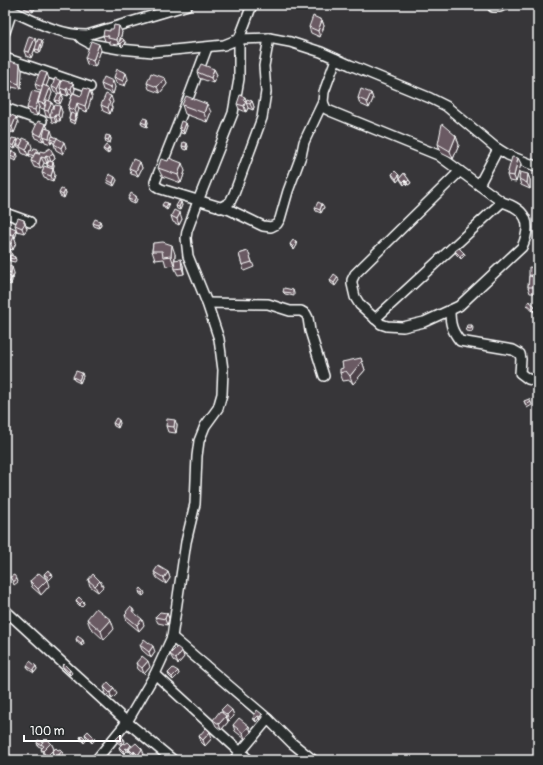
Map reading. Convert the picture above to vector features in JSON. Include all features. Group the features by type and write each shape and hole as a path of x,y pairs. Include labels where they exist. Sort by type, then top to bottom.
{"street":[{"path":"5,32 9,9 46,27 78,35 87,35 188,5"},
{"path":"100,759 127,722 155,674 172,637 186,542 195,504 199,441 205,426 218,408 222,394 223,370 219,339 207,303 188,256 186,248 187,231 233,113 238,94 240,39 252,5"},
{"path":"492,5 500,7 504,5"},
{"path":"78,35 87,43 120,49 153,52 206,48 224,45 240,39 269,38 305,46 424,95 446,106 498,149 538,167"},
{"path":"220,208 230,202 234,194 262,118 266,92 264,66 269,38"},
{"path":"206,48 155,182 158,188 230,210 263,226 271,227 277,224 280,219 288,191 297,169 304,142 323,102 324,92 336,59"},
{"path":"5,58 90,87"},
{"path":"323,102 326,109 330,111 438,155 502,202 519,209 524,215 527,234 522,247 469,298 450,311 424,322 403,327 387,326 374,319 360,305 355,297 352,280 355,274 460,172"},
{"path":"5,108 42,121"},
{"path":"479,185 498,149"},
{"path":"374,319 502,202"},
{"path":"5,213 30,222"},
{"path":"207,303 268,304 290,311 301,311 306,314 324,376"},
{"path":"450,311 450,322 453,333 460,341 513,350 520,354 520,373 528,379 538,381"},
{"path":"5,610 127,722 173,760"},
{"path":"172,637 268,719 292,744 312,760"},
{"path":"155,674 249,760"},
{"path":"234,760 268,719"}],"building":[{"path":"313,16 322,20 318,31 309,27"},
{"path":"114,25 119,26 117,40 103,35 104,30 110,31 110,29 113,29"},
{"path":"29,36 35,38 29,52 24,51"},
{"path":"122,38 124,40 121,44 119,42"},
{"path":"38,39 42,40 39,50 35,49"},
{"path":"91,41 99,44 93,61 85,58"},
{"path":"10,61 20,64 19,84 5,79"},
{"path":"201,64 214,69 211,78 197,72"},
{"path":"117,69 126,73 123,81 114,77"},
{"path":"40,71 47,73 42,87 35,84"},
{"path":"151,73 165,78 157,87 147,83"},
{"path":"104,77 113,81 110,88 101,84"},
{"path":"55,78 61,81 57,89 52,87"},
{"path":"5,80 10,82 7,90 5,90"},
{"path":"62,80 73,83 71,89 67,88 66,90 60,88"},
{"path":"43,85 50,88 44,104 38,102"},
{"path":"84,88 90,90 85,106 77,103 75,110 68,108 73,93 81,96"},
{"path":"361,89 371,93 367,102 358,98"},
{"path":"32,91 40,93 35,110 27,108"},
{"path":"58,93 62,94 59,101 55,100"},
{"path":"106,94 111,96 108,101 110,102 108,108 101,105"},
{"path":"240,95 245,97 243,100 246,101 244,106 237,104"},
{"path":"186,96 207,104 204,113 182,105"},
{"path":"247,99 252,101 250,104 246,102"},
{"path":"47,100 52,102 48,111 44,110"},
{"path":"55,105 60,106 58,115 55,115 54,117 50,116 52,108 54,108"},
{"path":"71,113 76,115 74,121 69,119"},
{"path":"9,114 16,117 12,127 9,126 8,128 5,127 5,124"},
{"path":"143,118 147,119 146,124 141,122"},
{"path":"38,121 46,124 41,136 33,132"},
{"path":"181,121 186,123 183,131 180,130 181,128 179,127"},
{"path":"442,124 456,136 450,151 438,144"},
{"path":"45,128 51,130 49,138 43,136"},
{"path":"5,135 8,136 5,142"},
{"path":"106,135 110,136 108,140 105,139"},
{"path":"52,136 58,138 56,141 51,139"},
{"path":"12,138 17,139 14,146 9,144"},
{"path":"23,138 30,141 26,150 20,147"},
{"path":"57,138 64,142 61,148 54,144"},
{"path":"19,139 23,140 20,146 17,144"},
{"path":"183,142 187,143 186,147 182,146"},
{"path":"106,145 109,147 107,151 103,149"},
{"path":"5,148 10,150 8,155 5,154"},
{"path":"34,148 38,149 34,156 29,154 30,150 33,151"},
{"path":"50,148 53,153 49,156 46,155 45,158 41,157 39,164 31,161 35,153 39,154 40,151 44,152"},
{"path":"12,151 17,153 15,158 10,156"},
{"path":"512,157 518,158 514,176 507,175"},
{"path":"169,158 182,163 178,175 158,168 161,159 168,161"},
{"path":"133,159 140,162 136,171 129,168"},
{"path":"49,161 53,162 52,167 47,165"},
{"path":"44,166 53,169 51,176 42,173"},
{"path":"395,171 399,175 396,179 392,174"},
{"path":"520,172 528,174 527,183 519,179"},
{"path":"404,173 409,180 407,182 405,180 403,182 400,178"},
{"path":"109,174 115,177 113,183 107,180"},
{"path":"61,189 65,190 63,195 59,193"},
{"path":"131,193 136,196 134,201 128,199"},
{"path":"179,201 181,202 179,207 176,206"},
{"path":"164,202 168,203 166,207 162,205"},
{"path":"318,202 322,204 320,210 315,208"},
{"path":"174,210 180,213 177,219 171,216"},
{"path":"18,218 24,220 25,223 22,228 15,225"},
{"path":"95,219 100,221 98,225 93,223"},
{"path":"9,226 16,229 14,235 7,233"},
{"path":"5,234 14,236 11,244 5,242"},
{"path":"293,240 296,242 293,247 290,244"},
{"path":"163,242 172,245 171,256 163,257 162,251 152,251 153,243"},
{"path":"5,247 10,249 8,255 5,254"},
{"path":"459,248 464,253 460,256 455,251"},
{"path":"248,251 252,262 242,265 239,254"},
{"path":"10,255 15,257 14,259 9,258"},
{"path":"181,259 182,268 175,269 174,260"},
{"path":"5,265 12,267 11,273 5,271"},
{"path":"529,267 538,268 537,276 529,275"},
{"path":"334,274 338,277 334,283 330,280"},
{"path":"6,275 11,277 10,282 5,280"},
{"path":"529,276 535,277 535,287 528,287"},
{"path":"284,288 293,290 293,293 283,292"},
{"path":"529,301 535,306 533,309 527,304"},
{"path":"467,325 472,325 471,329 466,328"},
{"path":"361,358 362,361 350,376 346,371 340,373 340,369 343,368 342,362"},
{"path":"76,371 82,373 79,380 73,377"},
{"path":"529,399 531,402 526,405 524,401"},
{"path":"116,418 119,420 117,425 113,423"},
{"path":"167,419 175,420 174,427 166,426"},
{"path":"158,566 168,572 164,578 154,572"},
{"path":"48,570 52,573 48,577 44,574"},
{"path":"39,573 47,580 38,589 30,581"},
{"path":"93,574 100,581 95,586 88,580"},
{"path":"14,575 17,579 13,582 10,577"},
{"path":"141,588 144,591 142,593 139,591"},
{"path":"79,597 83,601 80,604 76,600"},
{"path":"130,607 133,609 132,611 142,619 137,625 125,615"},
{"path":"96,608 111,620 101,631 87,619"},
{"path":"160,612 167,613 165,619 155,617"},
{"path":"78,636 83,640 81,643 76,639"},
{"path":"144,639 153,646 149,652 140,645"},
{"path":"177,647 182,651 176,659 170,654"},
{"path":"142,656 148,661 142,668 136,663"},
{"path":"30,661 36,666 33,670 27,666"},
{"path":"64,664 70,670 69,672 62,666"},
{"path":"173,668 178,671 172,677 168,673"},
{"path":"108,682 114,688 110,693 104,687"},
{"path":"226,705 232,710 227,715 221,710"},
{"path":"257,710 262,714 260,717 258,716 255,719 253,718"},
{"path":"220,711 226,716 219,724 213,720"},
{"path":"239,718 249,726 243,733 233,725"},
{"path":"206,728 210,732 203,740 199,736"},
{"path":"88,731 94,737 91,740 85,734"},
{"path":"82,735 85,738 83,740 80,737"},
{"path":"120,735 124,739 121,743 116,739"},
{"path":"45,739 51,743 43,751 41,749 44,746 41,744"},
{"path":"38,740 43,742 41,744 42,745 37,743"},
{"path":"128,742 131,745 128,749 126,748 123,751 119,747 123,743 125,744"},
{"path":"136,743 142,749 138,755 129,749"},
{"path":"56,748 62,751 57,757 52,752"},
{"path":"46,754 54,759 47,760 42,758"},
{"path":"132,755 137,759 136,760 130,757"}]}
